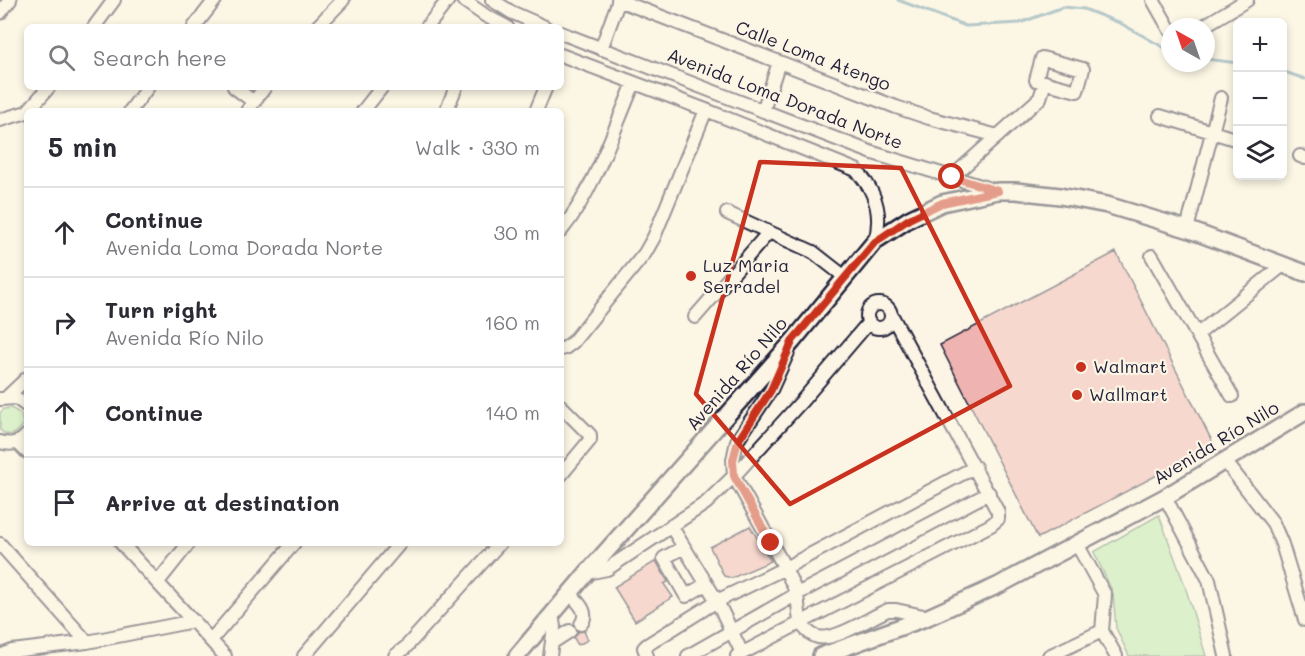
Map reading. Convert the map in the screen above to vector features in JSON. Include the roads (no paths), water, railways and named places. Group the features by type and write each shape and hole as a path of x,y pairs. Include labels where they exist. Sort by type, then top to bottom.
{"main road":[{"name":"Avenida Río Nilo","path":"517,656 570,592 793,340 875,242 909,219 942,203 998,191 1060,196 1107,205 1187,229 1305,271"},
{"name":"Avenida Río Nilo","path":"821,656 928,617 999,585 1165,497 1303,416"},
{"path":"530,656 531,639"}],"street":[{"path":"0,13 10,0"},
{"path":"96,24 114,0"},
{"path":"196,24 215,0"},
{"path":"319,24 343,0"},
{"path":"429,24 448,0"},
{"path":"463,0 484,22"},
{"path":"492,0 511,12 538,24"},
{"path":"601,48 618,0"},
{"name":"Calle Loma Atengo","path":"618,0 918,114 998,136"},
{"path":"1153,0 1163,18"},
{"path":"1215,19 1246,0"},
{"name":"Avenida Loma Dorada Norte","path":"564,34 873,153 998,191"},
{"path":"564,56 856,170 871,190 877,206 879,224 875,242"},
{"path":"763,111 778,62"},
{"path":"952,177 1040,98 1045,82"},
{"path":"564,228 586,194 634,84"},
{"path":"30,108 46,90"},
{"path":"132,108 146,90"},
{"path":"237,90 250,106 263,90"},
{"path":"365,108 380,90"},
{"path":"447,108 455,90"},
{"path":"537,108 545,90"},
{"path":"1187,229 1221,98"},
{"path":"564,348 573,342 645,253 654,237 706,110"},
{"path":"0,120 24,112"},
{"path":"1160,116 1233,138"},
{"path":"727,213 813,252 845,277"},
{"path":"695,317 768,232"},
{"path":"1152,256 1232,396"},
{"path":"1198,334 1283,264"},
{"path":"587,573 607,569 706,502 734,476 751,460 869,322 869,309 875,304 884,304 890,310 998,512 998,519 991,525 740,654 717,601 671,526"},
{"path":"869,322 874,327 885,327 890,321 891,314"},
{"path":"793,340 774,383 738,441 733,460 734,476 797,594 800,624 809,633 822,638 832,637 888,610 928,617"},
{"path":"2,398 24,380"},
{"path":"2,398 16,398 24,404"},
{"path":"564,409 590,435 590,440 564,471"},
{"path":"1225,461 1273,523 1282,544 1305,620"},
{"path":"647,656 644,648 647,645 717,601 785,568 975,467"},
{"path":"688,656 797,594 989,493"},
{"path":"1165,497 1209,580 1226,656"},
{"path":"1077,544 1106,595 1102,631 1116,656"},
{"path":"125,546 225,656"},
{"path":"158,582 187,546"},
{"path":"211,640 291,546"},
{"path":"304,656 397,546"},
{"path":"395,656 405,648 497,546"},
{"path":"1,547 87,642"},
{"path":"684,547 664,558 686,596 706,584"},
{"path":"553,642 584,620 584,611 570,592"},
{"path":"550,656 554,627 552,614"},
{"path":"0,656 12,651 87,642 194,621"},
{"path":"1049,656 1102,631"}],"waterway":[{"path":"898,0 966,26 1020,23 1063,7 1084,9 1120,23 1161,46"},
{"path":"1215,60 1233,62"},
{"path":"1285,72 1305,79"}],"place":[{"name":"Luz Maria Serradel","path":"691,276"},
{"name":"Walmart","path":"1081,367"},
{"name":"Wallmart","path":"1077,395"}]}
